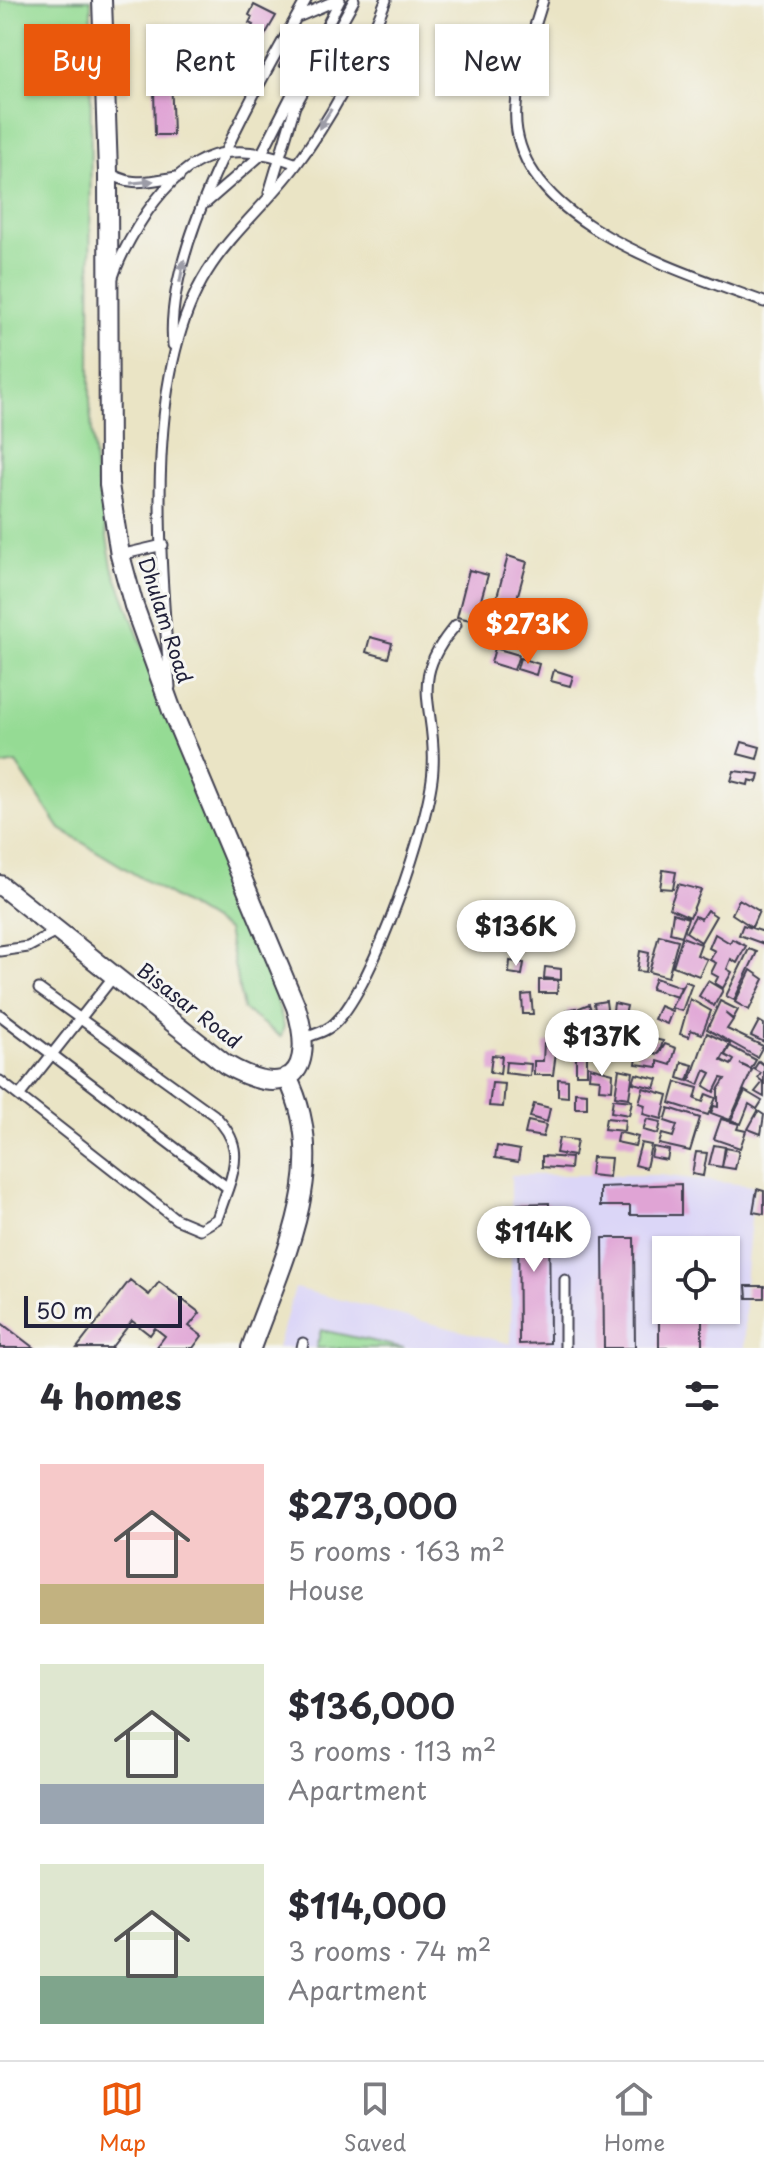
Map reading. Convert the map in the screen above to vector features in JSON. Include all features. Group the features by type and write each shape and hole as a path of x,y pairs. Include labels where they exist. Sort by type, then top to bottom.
{"street":[{"name":"Dhulam Road","path":"105,2 109,485 120,555 134,606 172,711 281,968 304,1038"},
{"name":"Bisasar Road","path":"0,885 248,1078 263,1082 287,1077"},
{"path":"251,1348 306,1181 307,1138 300,1103 287,1077 302,1060 304,1038"}],"lane":[{"path":"174,348 173,311 195,217 306,0"},
{"path":"296,19 313,7 338,0"},
{"path":"195,217 212,196 261,155 338,0"},
{"path":"267,199 295,106 354,0"},
{"path":"172,711 163,545 165,387 174,348 207,271 297,164 344,89 386,0"},
{"path":"543,0 522,70 515,109 518,138 527,165 590,227 672,266 764,302"},
{"path":"109,292 133,232 156,199 199,160 227,152 278,156 297,164"},
{"path":"108,172 127,183 139,185 179,177"},
{"path":"120,555 163,545"},
{"path":"304,1038 335,1023 377,959 430,793 433,741 424,693 432,657 456,625"},
{"path":"0,951 28,947 58,931"},
{"path":"19,1096 114,976"},
{"path":"0,1081 192,1228 212,1224 228,1188 236,1157 230,1131 214,1115 39,989"},
{"path":"0,1015 228,1188"},
{"path":"565,1280 565,1348"}],"shaded area":[{"path":"511,1175 659,1175 754,1186 745,1284 745,1348 277,1348 295,1288 511,1344"}],"green space":[{"path":"0,0 91,0 91,24 24,24 24,96 91,96 90,409 96,475 112,566 273,987 284,1026 281,1037 243,1009 227,930 60,829 16,763 0,766"},
{"path":"321,1330 404,1348 316,1348"}],"building":[{"path":"254,5 276,16 264,37 264,24 249,23 252,17 249,15"},
{"path":"154,96 172,96 173,135 155,135"},
{"path":"508,556 527,562 514,609 495,604"},
{"path":"469,570 488,575 475,621 457,617"},
{"path":"370,637 392,643 388,658 366,652"},
{"path":"495,648 519,655 514,670 491,663"},
{"path":"520,658 539,664 536,675 517,669"},
{"path":"554,670 573,676 570,686 551,681"},
{"path":"742,742 760,747 757,759 738,754"},
{"path":"734,771 759,774 757,782 749,780 748,785 731,781"},
{"path":"663,870 676,872 673,889 660,888"},
{"path":"678,884 701,890 690,917 669,908"},
{"path":"739,899 759,911 752,927 732,914"},
{"path":"707,910 716,916 701,942 686,932 695,916 701,919"},
{"path":"673,913 688,918 682,936 670,933"},
{"path":"743,925 764,932 764,944 739,935"},
{"path":"715,934 730,943 732,939 746,946 737,963 731,959 727,969 732,972 723,988 715,983 718,977 711,973 716,963 710,960 715,951 709,948"},
{"path":"659,935 678,940 668,977 649,972"},
{"path":"682,937 701,944 697,955 707,959 699,976 673,966"},
{"path":"749,949 757,952 734,1000 726,996"},
{"path":"640,951 649,953 646,972 637,971"},
{"path":"510,961 524,963 522,975 509,973"},
{"path":"545,967 561,969 561,980 544,978"},
{"path":"751,970 764,979 749,1010 735,1002"},
{"path":"655,978 681,987 677,997 651,989"},
{"path":"539,980 558,980 557,993 539,993"},
{"path":"685,981 692,984 682,1011 671,1008"},
{"path":"708,981 723,990 714,1006 699,996"},
{"path":"531,994 533,1014 523,1014 522,995"},
{"path":"690,999 711,1011 702,1034 691,1030 689,1037 680,1034"},
{"path":"606,1001 609,1026 597,1028 594,1003"},
{"path":"720,1001 738,1010 733,1019 725,1013 733,1020 727,1029 763,1046 757,1057 707,1029"},
{"path":"614,1003 627,1006 624,1020 612,1018"},
{"path":"589,1004 595,1022 585,1025 579,1008"},
{"path":"660,1006 672,1011 667,1024 654,1019"},
{"path":"576,1008 581,1027 572,1029 567,1010"},
{"path":"557,1020 568,1020 568,1045 557,1045 553,1075 534,1075 534,1061 543,1061 544,1043 556,1042"},
{"path":"759,1021 764,1024 764,1042 751,1036"},
{"path":"586,1032 587,1050 574,1051 573,1033"},
{"path":"707,1033 730,1044 721,1060 731,1065 734,1060 725,1055 730,1046 756,1060 751,1069 740,1064 752,1070 730,1120 711,1113 714,1106 718,1107 718,1090 725,1079 721,1078 714,1092 704,1086 711,1073 705,1070 699,1085 690,1081"},
{"path":"654,1039 663,1041 659,1054 651,1052"},
{"path":"665,1044 676,1048 671,1065 658,1061 658,1067 636,1064 638,1051 659,1054"},
{"path":"576,1054 587,1054 587,1074 576,1074"},
{"path":"492,1055 502,1056 500,1074 490,1072"},
{"path":"759,1061 764,1065 764,1097 755,1092 763,1082 758,1078 761,1073 754,1069"},
{"path":"506,1062 531,1064 530,1076 505,1073"},
{"path":"682,1062 693,1065 688,1081 678,1078"},
{"path":"590,1067 613,1073 612,1090 599,1089 600,1079 589,1078"},
{"path":"619,1069 633,1072 629,1098 615,1096"},
{"path":"636,1074 658,1079 655,1088 633,1083"},
{"path":"558,1079 568,1080 568,1097 558,1096"},
{"path":"676,1082 698,1088 695,1099 703,1102 706,1094 716,1098 708,1115 670,1103"},
{"path":"492,1083 505,1084 503,1107 489,1106"},
{"path":"643,1088 668,1095 662,1119 643,1114 645,1105 639,1103"},
{"path":"745,1091 762,1101 757,1109 749,1104 741,1124 731,1120"},
{"path":"575,1092 587,1093 587,1108 575,1108"},
{"path":"613,1099 632,1101 629,1115 611,1112"},
{"path":"534,1104 550,1108 547,1122 530,1117"},
{"path":"669,1108 700,1118 690,1151 659,1144 662,1134 673,1137 677,1125 665,1121"},
{"path":"758,1111 764,1115 761,1134 748,1129"},
{"path":"606,1118 625,1120 624,1131 604,1129"},
{"path":"647,1119 661,1122 658,1134 643,1130"},
{"path":"721,1119 739,1124 737,1129 746,1131 740,1148 714,1139"},
{"path":"528,1121 546,1125 543,1137 525,1134"},
{"path":"618,1132 638,1137 635,1146 616,1142"},
{"path":"559,1138 577,1140 574,1156 556,1153"},
{"path":"641,1143 651,1145 646,1168 635,1165"},
{"path":"714,1145 725,1147 722,1167 709,1165"},
{"path":"497,1146 520,1150 518,1162 495,1158"},
{"path":"653,1147 669,1150 667,1160 651,1157"},
{"path":"726,1148 739,1151 735,1169 722,1167"},
{"path":"696,1152 707,1153 703,1176 692,1174"},
{"path":"542,1156 571,1158 570,1169 542,1167"},
{"path":"592,1157 611,1158 609,1177 590,1175"},
{"path":"681,1184 681,1215 630,1215 630,1206 600,1206 600,1187"},
{"path":"757,1189 764,1191 764,1214 753,1212"},
{"path":"549,1203 550,1343 519,1344 518,1204"},
{"path":"603,1238 634,1238 635,1348 604,1348"},
{"path":"130,1280 149,1295 159,1282 200,1313 189,1326 202,1336 193,1348 156,1348 165,1336 155,1328 150,1335 132,1321 111,1348 77,1348"},
{"path":"746,1286 764,1286 764,1298 747,1298"},
{"path":"0,1322 34,1348 0,1348"},
{"path":"659,1324 702,1324 702,1348 659,1348"}]}
